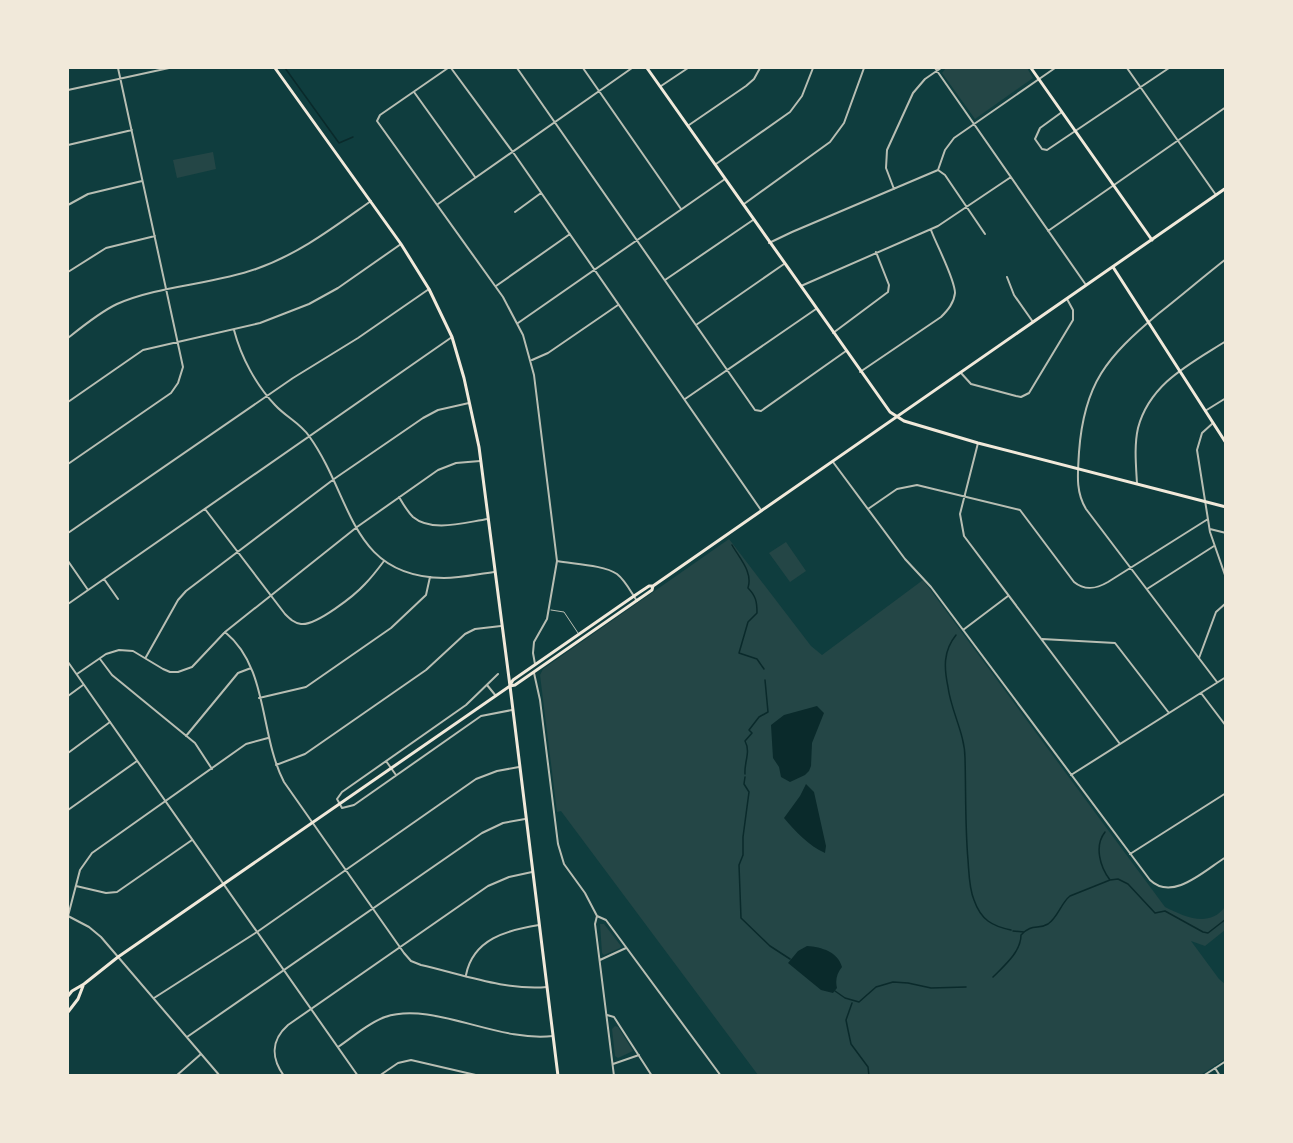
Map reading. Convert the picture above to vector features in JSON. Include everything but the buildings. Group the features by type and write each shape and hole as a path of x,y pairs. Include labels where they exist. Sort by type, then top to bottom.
{"main road":[{"path":"275,68 401,244 429,289 452,337 469,403 480,461 558,1076"},
{"path":"646,68 882,403 897,417 978,443 1226,507"},
{"path":"1031,68 1152,240"},
{"path":"510,686 513,680 579,634 649,586 653,586 1226,189"},
{"path":"1113,267 1226,443"},
{"path":"68,996 118,957 510,686 516,685 637,601 652,590 653,586"},
{"path":"68,1012 78,999 84,984"}],"street":[{"path":"68,464 171,393 178,383 183,367 118,68"},
{"path":"68,90 169,68"},
{"path":"536,664 533,653 534,642 546,623 557,561 531,360 518,323 496,286 378,123 377,119 414,91 450,68 512,151 761,511"},
{"path":"517,68 757,411 761,411 846,351"},
{"path":"583,68 681,209"},
{"path":"437,205 632,68"},
{"path":"660,87 688,68"},
{"path":"688,126 750,83 760,68"},
{"path":"715,165 790,112 804,91 813,68"},
{"path":"743,205 821,151 830,142 844,123 864,68"},
{"path":"894,189 886,168 887,150 913,93 936,69 941,68"},
{"path":"938,170 942,156 951,141 1055,68"},
{"path":"1127,68 1216,195"},
{"path":"1062,112 1038,130 1035,135 1038,146 1042,149 1047,150 1169,68"},
{"path":"936,69 1086,285"},
{"path":"414,91 475,177"},
{"path":"1048,231 1226,107"},
{"path":"68,145 132,130"},
{"path":"769,243 938,170"},
{"path":"938,170 945,175 985,234"},
{"path":"800,286 931,230 968,208 1011,177"},
{"path":"518,323 725,179"},
{"path":"68,205 100,190 142,182"},
{"path":"515,212 541,193"},
{"path":"68,338 116,305 166,290 239,274 269,264 310,243 371,201"},
{"path":"665,280 753,220"},
{"path":"860,372 941,317 951,306 954,296 953,284 931,230"},
{"path":"496,286 570,234"},
{"path":"68,272 106,248 155,236"},
{"path":"68,402 138,352 234,330 278,317 316,300 401,244"},
{"path":"832,333 888,292 888,285 876,252"},
{"path":"1217,682 1083,504 1078,489 1078,469 1081,427 1093,387 1108,362 1128,339 1226,259"},
{"path":"696,325 784,264"},
{"path":"1007,277 1014,295 1033,322"},
{"path":"68,533 267,395 429,289"},
{"path":"961,373 971,384 1021,397 1029,393 1074,320 1073,310 1067,299"},
{"path":"531,360 548,353 618,305"},
{"path":"684,400 816,309"},
{"path":"234,330 241,353 267,395 309,436 370,548 384,561 410,575 454,578 494,572"},
{"path":"68,604 452,337"},
{"path":"1137,484 1137,440 1142,419 1155,393 1180,371 1226,341"},
{"path":"1205,411 1226,398"},
{"path":"145,658 182,596 237,551 333,480 429,414 469,403"},
{"path":"1213,423 1202,433 1198,446 1210,529 1226,578"},
{"path":"978,443 960,518 964,537 1120,744"},
{"path":"76,675 113,651 126,650 165,670 185,671 199,661 225,632 270,595 357,527 431,474 447,466 480,461"},
{"path":"833,462 905,559 927,582 1150,880 1156,886 1166,889 1178,887 1226,857"},
{"path":"868,509 897,489 911,485 927,486 1020,510 1072,579 1080,587 1088,588 1100,587 1208,519"},
{"path":"399,497 414,517 429,525 488,519"},
{"path":"205,508 291,621 303,625 318,619 357,591 384,561"},
{"path":"1210,529 1226,533"},
{"path":"1147,589 1214,546"},
{"path":"68,561 88,590"},
{"path":"557,561 610,570 620,577 637,601"},
{"path":"259,698 306,687 392,628 426,594 430,578"},
{"path":"104,579 117,599"},
{"path":"963,630 1008,596"},
{"path":"1199,658 1216,612 1226,603"},
{"path":"276,765 305,754 426,670 465,634 475,629 501,626"},
{"path":"225,632 239,645 252,668 268,738 284,782 407,957 416,963 520,988 547,987"},
{"path":"1041,639 1115,643 1169,713"},
{"path":"100,659 112,675 195,743 212,769"},
{"path":"68,663 358,1076"},
{"path":"186,736 238,674 252,668"},
{"path":"534,672 540,700 558,844 570,872 589,899 597,916 596,924 614,1076"},
{"path":"498,674 466,705 339,794 337,799 339,804 342,808 350,807 481,716 512,710"},
{"path":"1071,776 1226,677"},
{"path":"68,696 83,685"},
{"path":"487,685 496,696"},
{"path":"1200,693 1226,726"},
{"path":"68,753 110,722"},
{"path":"220,1076 95,931 68,916 80,870 92,853 246,744 268,738"},
{"path":"68,810 137,761"},
{"path":"386,761 396,775"},
{"path":"153,999 257,932 476,779 519,766"},
{"path":"1130,854 1226,793"},
{"path":"187,1037 482,833 497,825 525,819"},
{"path":"76,886 106,893 117,892 192,840"},
{"path":"284,1076 275,1061 276,1041 282,1030 488,886 509,877 532,872"},
{"path":"597,916 606,920 721,1076"},
{"path":"466,975 472,956 486,943 514,930 539,925"},
{"path":"600,960 626,948"},
{"path":"338,1047 374,1022 405,1013 427,1015 524,1037 553,1036"},
{"path":"607,1015 614,1017 652,1076"},
{"path":"176,1076 201,1054"},
{"path":"613,1064 639,1055"},
{"path":"380,1076 398,1063 411,1060 480,1076"},
{"path":"1203,1076 1226,1061"},
{"path":"1215,1068 1220,1076"}],"lane":[{"path":"549,609 564,612 579,634"}],"shaded area":[{"path":"946,68 1027,68 1033,78 975,119 942,73"},
{"path":"213,152 216,169 177,178 173,160"},
{"path":"729,539 811,646 822,655 923,580 1165,907 1189,917 1204,919 1219,913 1225,907 1225,930 1205,946 1191,941 1225,984 1225,1059 1199,1076 758,1075 561,811 557,812 540,675 543,669"},
{"path":"786,542 806,571 790,582 769,553"},
{"path":"817,706 824,713 812,743 811,766 805,775 790,782 781,777 779,767 773,758 771,725 784,715"},
{"path":"806,784 814,792 826,846 825,853 808,842 784,818"},
{"path":"600,924 604,924 621,946 604,955 602,953"},
{"path":"807,946 829,951 840,962 842,967 837,977 837,988 833,993 821,990 788,963 798,951"},
{"path":"615,1026 618,1027 633,1051 618,1058 615,1056 612,1029"}],"waterway":[{"path":"285,68 339,143 353,137"},
{"path":"732,545 747,571 748,588 757,606 757,613 748,622 739,653 757,659 764,669"},
{"path":"956,635 947,653 946,673 964,749 966,834 971,891 980,913 988,921 1011,930"},
{"path":"745,774 747,753 745,741 752,733 749,730 759,717 768,712 765,680"},
{"path":"745,777 744,784 749,792 743,855 739,865 741,918 770,946 790,959"},
{"path":"1105,832 1099,850 1103,869 1110,880"},
{"path":"993,977 1015,953 1021,935 1025,931 1048,924 1070,896 1110,880 1118,879 1128,884 1155,913 1165,911 1203,932 1208,933 1226,919"},
{"path":"1013,931 1024,932"},
{"path":"835,991 845,998 859,1002 876,987 893,982 931,988 966,987"},
{"path":"852,1003 846,1020 851,1044 868,1067 869,1076"}]}
